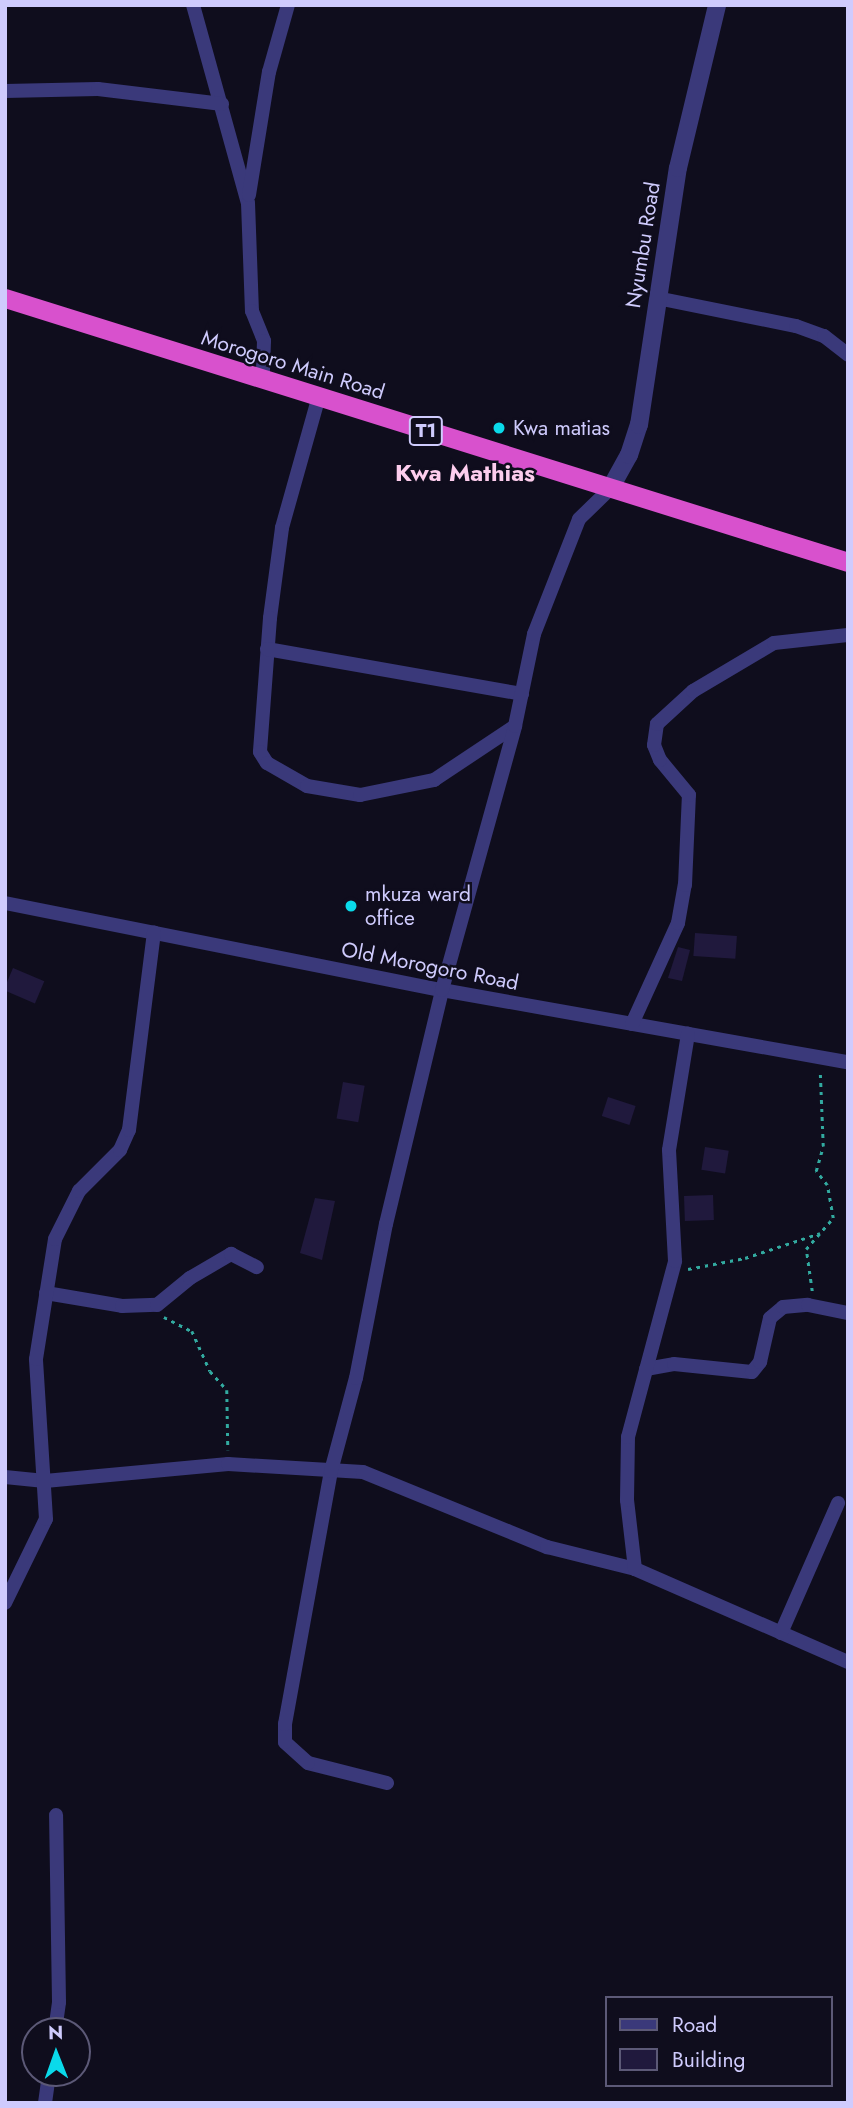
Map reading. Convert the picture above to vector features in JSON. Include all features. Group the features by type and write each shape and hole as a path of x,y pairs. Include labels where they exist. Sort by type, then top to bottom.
{"highway":[{"name":"Morogoro Main Road","path":"5,298 848,562"}],"street":[{"path":"193,5 248,203"},
{"path":"263,379 264,341 251,311 248,203 269,72 288,5"},
{"name":"Nyumbu Road","path":"610,489 629,455 639,425 678,169 717,5"},
{"path":"5,91 98,89 222,104"},
{"path":"657,298 796,326 824,336 848,355"},
{"path":"318,396 282,528 267,649 260,752 267,763 307,786 360,794 434,780 515,726"},
{"path":"387,1783 308,1763 285,1742 331,1471 338,1455 442,990 515,726 534,634 575,529 610,489"},
{"path":"632,1024 678,923 685,884 689,795 660,760 654,744 657,724 693,691 775,643 848,635"},
{"path":"267,649 522,694"},
{"name":"Old Morogoro Road","path":"9,906 442,990 848,1062"},
{"path":"5,1603 44,1528 45,1481 36,1370 55,1239 66,1209 87,1180 120,1150 129,1130 154,933"},
{"path":"635,1569 627,1500 628,1437 677,1241 669,1150 688,1034"},
{"path":"47,1293 139,1307 157,1306 190,1278 232,1254 257,1267"},
{"path":"646,1369 674,1364 752,1372 760,1362 776,1312 808,1305 848,1312"},
{"path":"338,1455 363,1472 547,1547 635,1569 848,1662"},
{"path":"5,1476 45,1481 228,1464 363,1472"},
{"path":"781,1633 838,1503"},
{"path":"56,1815 60,2002 57,2017"}],"path":[{"path":"808,1305 812,1281 806,1249 826,1231 833,1209 827,1185 816,1171 823,1146 820,1057"},
{"path":"671,1272 745,1258 826,1231"},
{"path":"139,1307 192,1331 210,1371 227,1390 228,1464"}],"building":[{"path":"695,933 737,936 735,959 693,956"},
{"path":"678,947 690,950 682,981 668,978"},
{"path":"13,968 44,981 35,1003 5,991"},
{"path":"343,1082 365,1086 358,1122 337,1118"},
{"path":"608,1097 636,1106 629,1125 602,1116"},
{"path":"705,1147 729,1151 725,1173 701,1170"},
{"path":"713,1195 714,1220 685,1221 684,1196"},
{"path":"315,1198 335,1201 322,1260 300,1253"}],"place":[{"name":"Kwa matias","path":"499,428"},
{"name":"mkuza ward office","path":"351,906"}],"district":[{"name":"Kwa Mathias","path":"465,473"}]}
